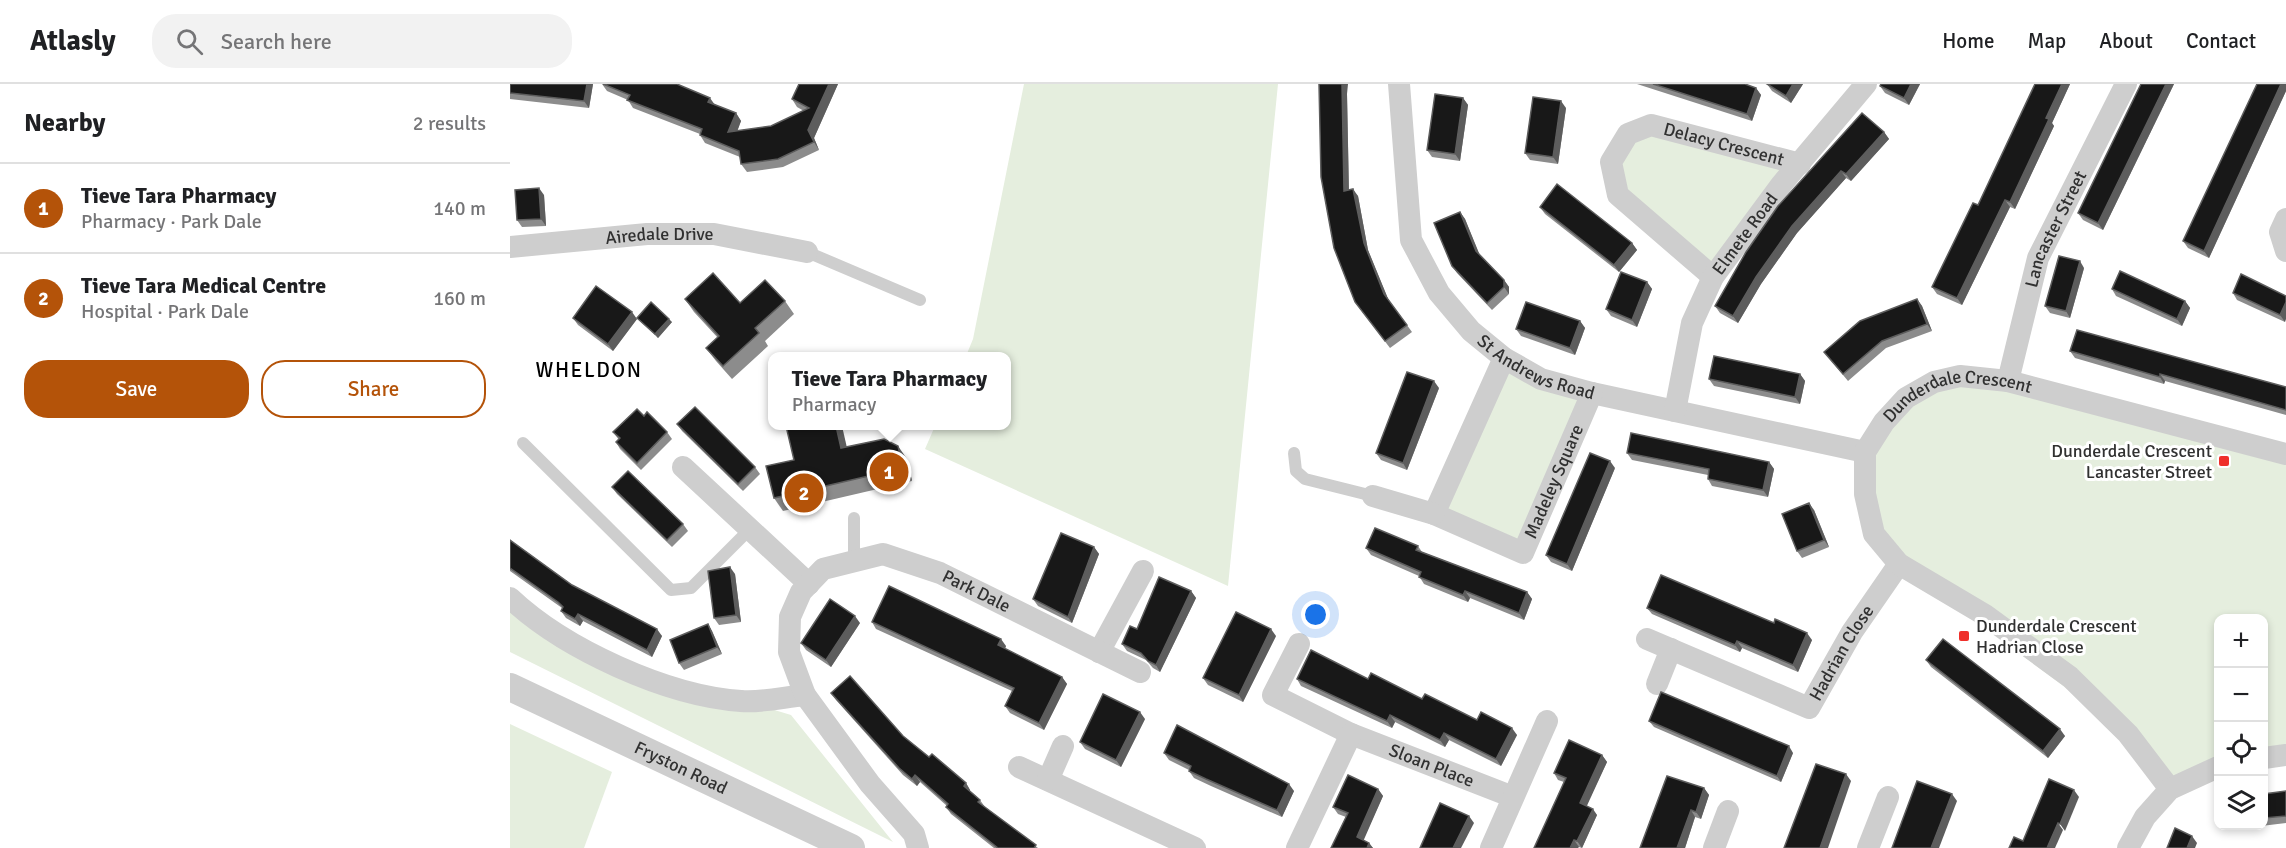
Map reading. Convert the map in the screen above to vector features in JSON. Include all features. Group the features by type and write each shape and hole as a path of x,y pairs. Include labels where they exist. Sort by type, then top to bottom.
{"street":[{"name":"St Andrews Road","path":"1399,84 1411,240 1439,293 1472,331 1504,358 1541,379 1592,393 1865,452"},
{"name":"Elmete Road","path":"1674,411 1692,323 1713,277 1739,238 1866,84"},
{"name":"Lancaster Street","path":"2008,381 2038,258 2060,219 2126,84"},
{"name":"Delacy Crescent","path":"1713,277 1618,195 1611,162 1628,134 1651,125 1800,164"},
{"path":"2286,219 2280,232 2286,251"},
{"name":"Airedale Drive","path":"510,247 647,234 714,234 807,252"},
{"path":"1373,496 1434,514 1504,358"},
{"name":"Dunderdale Crescent","path":"2170,789 2128,734 2070,677 1985,615 1899,564 1874,534 1865,494 1865,452 1884,422 1906,398 1934,381 1960,375 2008,381 2286,454"},
{"name":"Madeley Square","path":"1434,514 1523,553 1592,393"},
{"path":"683,467 809,584"},
{"name":"Park Dale","path":"918,848 914,834 870,784 805,695 789,652 790,617 801,592 823,568 883,554 940,573 1140,672"},
{"name":"Hadrian Close","path":"1647,639 1809,708 1852,632 1899,564"},
{"path":"1099,652 1143,571"},
{"path":"510,598 526,614 593,656 687,693 742,702 805,695"},
{"name":"Sloan Place","path":"1299,644 1274,695 1351,734 1513,797"},
{"path":"1657,684 1671,649"},
{"name":"Fryston Road","path":"510,687 850,848"},
{"path":"1491,848 1547,721"},
{"path":"1297,848 1351,734"},
{"path":"1048,780 1063,746"},
{"path":"2268,757 2286,755"},
{"path":"1019,766 1195,848"},
{"path":"2128,848 2145,817 2170,789 2214,769"},
{"path":"1868,848 1888,797"},
{"path":"1714,848 1728,812"}],"lane":[{"path":"807,252 920,300"},
{"path":"523,443 671,590 691,588 750,530"},
{"path":"1294,453 1296,471 1305,480 1373,496"},
{"path":"854,518 854,560"}],"green space":[{"path":"1024,84 1278,84 1228,586 925,449 933,430 1011,430 1011,352 968,352 973,339"},
{"path":"1651,125 1800,164 1713,277 1618,195 1611,162"},
{"path":"1504,358 1592,393 1523,553 1434,514"},
{"path":"1960,376 2286,454 2286,755 2268,757 2268,614 2214,614 2214,769 2170,789 2128,734 1899,564 1865,494 1884,422"},
{"path":"510,598 593,656 791,715 893,842 510,652"},
{"path":"510,724 612,772 584,848 510,848"}],"building":[{"path":"510,84 587,84 584,101 510,93"},
{"path":"603,84 677,84 710,98 708,102 736,113 728,132 771,126 809,108 792,99 799,84 829,84 808,130 814,142 778,159 741,164 739,151 700,135 702,129 627,100 630,95"},
{"path":"1319,84 1342,84 1344,191 1353,189 1364,243 1384,294 1407,325 1385,341 1355,302 1334,248 1321,177"},
{"path":"1653,84 1745,84 1756,88 1747,114"},
{"path":"1767,84 1793,84 1786,96"},
{"path":"1881,84 1911,84 1904,98 1880,86"},
{"path":"2035,84 2062,84 2046,118 2049,119 2010,202 2005,200 1957,298 1932,287 1973,203 1978,205"},
{"path":"2141,84 2166,84 2098,223 2078,213"},
{"path":"2257,84 2281,84 2204,251 2183,241"},
{"path":"1435,94 1463,98 1455,154 1427,150"},
{"path":"1533,97 1561,101 1553,157 1525,153"},
{"path":"1862,113 1884,132 1846,174 1841,171 1792,226 1756,277 1733,316 1715,306 1746,252 1778,206"},
{"path":"1557,184 1632,243 1614,265 1540,207"},
{"path":"539,188 541,219 517,220 515,190"},
{"path":"1460,212 1476,251 1504,280 1504,287 1487,303 1452,266 1434,223"},
{"path":"2059,256 2080,261 2066,311 2045,306"},
{"path":"2120,271 2185,301 2177,319 2112,289"},
{"path":"1621,272 1647,282 1632,320 1606,309"},
{"path":"713,273 740,303 765,280 785,301 755,328 759,333 723,366 706,348 719,336 685,299"},
{"path":"2241,274 2286,296 2286,302 2280,315 2233,293"},
{"path":"596,286 632,312 608,344 573,318"},
{"path":"1917,299 1927,324 1882,341 1843,374 1824,352 1860,321"},
{"path":"651,302 669,319 655,334 637,318"},
{"path":"1526,302 1580,321 1570,348 1516,329"},
{"path":"2077,330 2286,387 2286,410 2070,351"},
{"path":"1714,356 1800,374 1795,397 1709,379"},
{"path":"1407,372 1434,381 1403,463 1376,453"},
{"path":"695,407 755,467 738,484 677,424"},
{"path":"637,409 644,416 647,412 667,432 637,463 616,442 620,438 613,432"},
{"path":"787,430 837,430 841,448 884,439 898,446 903,468 774,498 766,466 794,460"},
{"path":"1631,433 1769,462 1763,490 1708,479 1709,469 1627,453"},
{"path":"1590,453 1610,461 1567,564 1546,555"},
{"path":"628,471 683,524 667,540 612,487"},
{"path":"1809,503 1824,540 1797,551 1782,514"},
{"path":"1375,528 1418,546 1416,550 1527,592 1519,613 1465,591 1463,595 1419,577 1421,572 1366,548"},
{"path":"1061,533 1094,547 1068,617 1033,599"},
{"path":"510,540 572,585 657,629 647,650 578,614 575,619 561,611 563,607 558,602 510,568"},
{"path":"730,567 736,615 714,618 708,571"},
{"path":"1661,575 1774,623 1775,619 1807,633 1793,665 1737,641 1735,645 1647,608"},
{"path":"1159,577 1191,591 1156,665 1148,661 1141,653 1122,644 1130,626 1137,629"},
{"path":"889,586 1001,639 998,645 1062,677 1039,723 1005,706 1014,688 872,622"},
{"path":"830,599 855,616 826,660 801,643"},
{"path":"1236,612 1271,629 1239,695 1203,678"},
{"path":"708,624 717,647 679,663 670,640"},
{"path":"1943,639 2060,729 2043,751 1926,660"},
{"path":"1311,650 1368,679 1371,673 1422,699 1425,694 1477,720 1481,712 1512,728 1496,759 1444,733 1440,740 1390,715 1387,721 1297,679"},
{"path":"850,676 903,736 929,757 932,754 966,783 964,786 980,800 978,802 1036,845 1034,848 998,848 946,807 948,804 915,775 912,779 899,768 831,693"},
{"path":"1661,692 1789,746 1777,776 1649,721"},
{"path":"1103,694 1140,712 1116,760 1080,742"},
{"path":"1177,725 1289,784 1277,810 1189,771 1191,766 1164,753"},
{"path":"1569,740 1602,755 1580,803 1593,809 1577,841 1574,840 1570,848 1534,848 1566,778 1554,773"},
{"path":"1816,764 1846,774 1820,848 1784,848"},
{"path":"1348,775 1378,789 1357,837 1369,843 1367,848 1331,848 1348,813 1333,807"},
{"path":"1667,776 1704,788 1696,812 1691,810 1677,848 1640,848"},
{"path":"2049,779 2074,790 2047,848 2009,848 2014,837 2023,841"},
{"path":"1917,781 1952,794 1931,848 1892,848"},
{"path":"2286,791 2286,816 2268,818 2268,793"},
{"path":"1440,803 1469,816 1453,848 1420,848"},
{"path":"2175,828 2192,836 2187,848 2167,848"}],"place":[{"name":"Dunderdale Crescent Lancaster Street","path":"2224,461"},
{"name":"Tieve Tara Pharmacy","path":"889,472"},
{"name":"Tieve Tara Medical Centre","path":"804,493"},
{"name":"Dunderdale Crescent Hadrian Close","path":"1964,636"}],"district":[{"name":"WHELDON","path":"589,370"}]}
